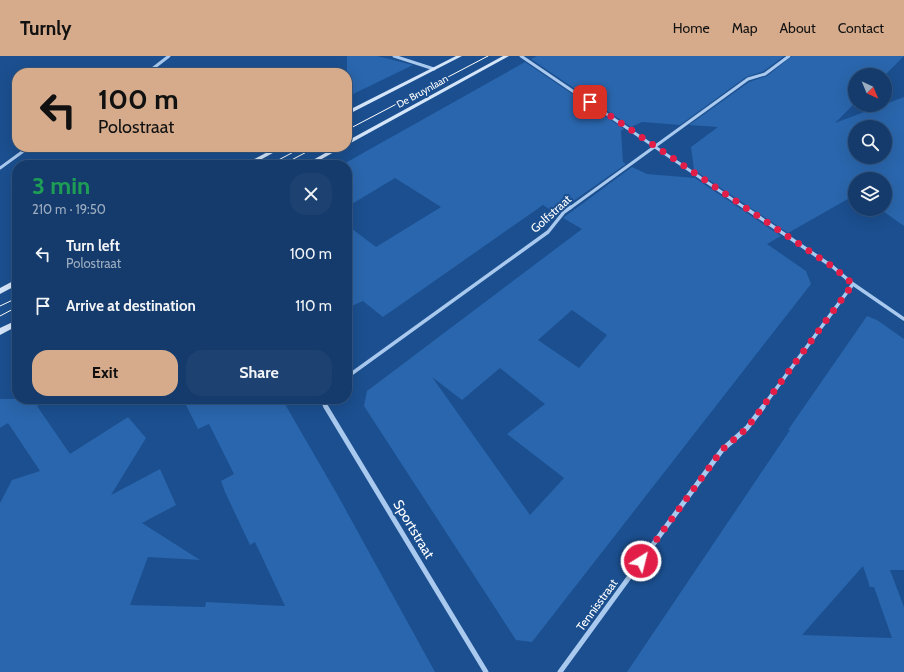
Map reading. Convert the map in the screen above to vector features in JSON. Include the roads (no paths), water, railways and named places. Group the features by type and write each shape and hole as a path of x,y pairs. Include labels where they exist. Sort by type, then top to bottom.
{"main road":[{"name":"De Bruynlaan","path":"352,111 460,56"},
{"name":"De Bruynlaan","path":"352,140 508,56"},
{"path":"256,160 271,152"},
{"path":"316,160 331,152"},
{"path":"0,291 12,285"},
{"path":"0,332 12,326"}],"street":[{"path":"153,68 169,56"},
{"path":"394,56 434,69"},
{"path":"521,56 833,267 853,284 904,319"},
{"name":"Golfstraat","path":"352,373 548,232 564,212 748,79 765,74 789,56"},
{"path":"0,168 22,152"},
{"name":"Tennisstraat","path":"560,672 722,450 747,428 853,284"},
{"name":"Sportstraat","path":"324,404 486,672"}],"tram line":[{"path":"352,127 488,56"},
{"path":"278,160 294,152"},
{"path":"291,160 307,152"},
{"path":"0,306 12,300"},
{"path":"0,316 12,310"}]}
